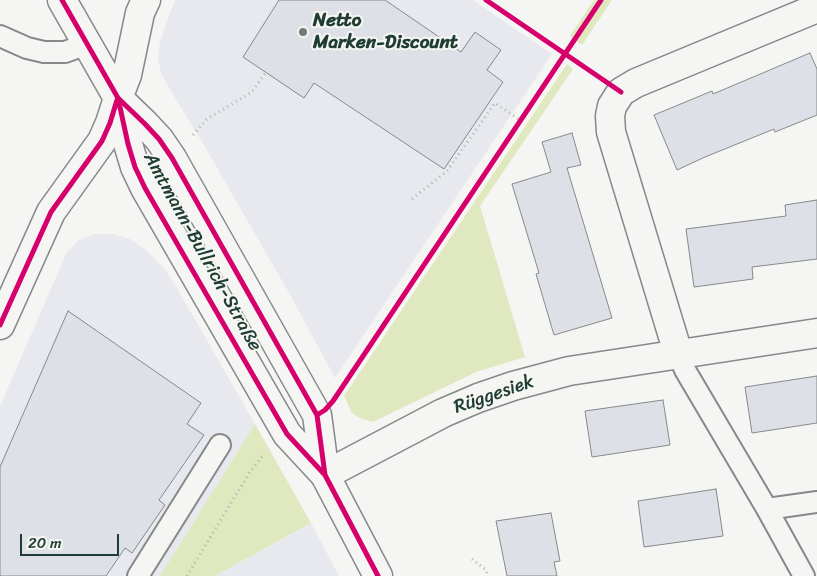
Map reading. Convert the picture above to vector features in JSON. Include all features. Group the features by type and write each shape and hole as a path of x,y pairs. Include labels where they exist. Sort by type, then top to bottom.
{"street":[{"path":"62,0 118,98"},
{"path":"0,325 51,212 102,140 110,123 127,75 134,32 146,0"},
{"path":"678,353 611,132 610,116 612,106 621,92 636,83 817,8"},
{"name":"Amtmann-Bullrich-Straße","path":"118,98 145,124 172,158 317,415 324,475"},
{"name":"Amtmann-Bullrich-Straße","path":"118,98 135,167 146,188 287,434 324,475 378,576"},
{"name":"Rüggesiek","path":"324,475 443,412 513,386 569,371 817,333"}],"lane":[{"path":"0,36 27,48 44,52 65,52 87,44"},
{"path":"678,353 685,370 804,576"},
{"path":"138,576 220,445"},
{"path":"767,509 817,502"}],"path":[{"path":"172,158 207,119 252,92 266,72"},
{"path":"412,199 447,171 495,103 520,120"},
{"path":"514,128 525,112"},
{"path":"187,576 250,472 262,456 287,434"},
{"path":"472,559 486,570 488,576"}],"shaded area":[{"path":"175,0 473,0 552,54 335,378 288,291 161,73 158,59 160,41"},
{"path":"95,234 113,234 130,239 146,250 164,268 255,424 160,576 0,576 0,406 67,252 79,240"},
{"path":"311,523 339,576 215,576 303,528"}],"green space":[{"path":"594,0 612,0 582,45 570,36"},
{"path":"567,64 573,69 480,206 525,357 476,372 373,422 360,418 352,413 344,396"},
{"path":"255,424 311,523 215,576 160,576"}],"building":[{"path":"279,0 385,0 461,52 475,32 501,50 487,70 503,82 444,169 314,83 304,98 243,57"},
{"path":"810,53 817,69 817,115 775,132 774,129 677,170 654,115 712,91 713,94"},
{"path":"572,133 581,165 567,168 612,318 554,335 536,274 539,273 512,184 551,172 542,142"},
{"path":"817,200 817,259 752,267 753,279 694,287 686,229 786,216 785,205"},
{"path":"68,311 201,403 187,424 204,435 159,500 165,505 132,553 125,548 106,576 0,576 0,467"},
{"path":"817,376 817,423 752,433 745,387"},
{"path":"663,400 670,445 592,457 585,411"},
{"path":"716,489 723,536 644,547 638,501"},
{"path":"551,513 560,561 554,562 557,576 507,576 496,521"}],"cycle path":[{"path":"62,0 118,98 159,139 172,158 317,415 325,475"},
{"path":"486,0 621,92"},
{"path":"317,415 325,410 333,401 601,0"},
{"path":"118,98 128,144 135,167 145,188 287,434 325,475 378,576"},
{"path":"0,325 51,212 102,141 117,100"}],"place":[{"name":"Netto Marken-Discount","path":"303,32"}]}
